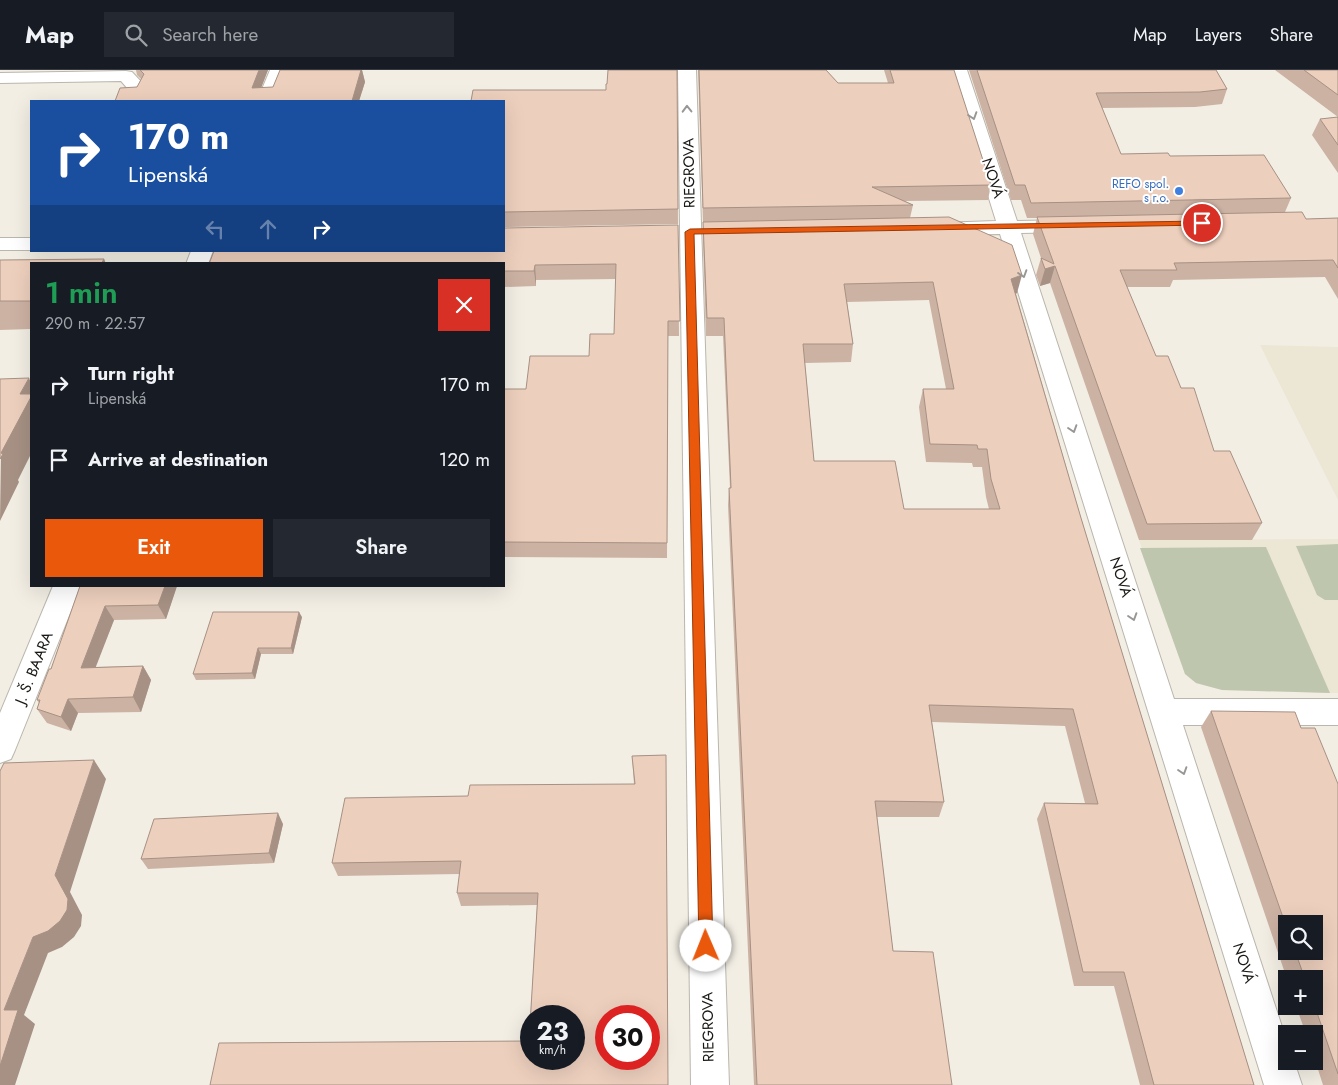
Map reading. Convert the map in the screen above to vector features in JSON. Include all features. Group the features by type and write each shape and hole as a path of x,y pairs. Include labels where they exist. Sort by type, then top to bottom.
{"street":[{"path":"266,100 279,70"},
{"name":"RIEGROVA","path":"687,70 710,1085"},
{"name":"NOVÁ","path":"958,70 1283,1085"},
{"path":"0,78 126,76 138,88 132,100"},
{"path":"918,229 1088,226"},
{"path":"0,244 28,238"},
{"name":"J. Š. BAARA","path":"0,750 67,587"},
{"path":"1164,712 1338,712"}],"shaded area":[{"path":"1260,345 1338,347 1338,500 1270,365"},
{"path":"1338,539 1338,693 1222,690 1196,683 1185,674 1139,540"}],"green space":[{"path":"1338,544 1338,600 1325,600 1317,595 1296,546"},
{"path":"1266,547 1330,693 1222,690 1196,683 1185,674 1140,548"}],"building":[{"path":"140,70 259,70 252,88 273,87 280,70 361,70 352,100 115,100 120,88 137,87 144,74"},
{"path":"608,70 677,70 678,209 505,212 505,100 471,100 473,90 606,90"},
{"path":"699,70 826,70 838,83 894,83 890,70 954,70 991,185 872,187 913,205 703,208"},
{"path":"977,70 1216,70 1227,89 1200,92 1096,93 1121,154 1168,153 1170,156 1264,155 1291,198 1031,203 1025,185 1015,185"},
{"path":"1304,70 1338,70 1338,95"},
{"path":"1338,117 1338,145 1320,119"},
{"path":"1302,212 1306,219 1338,218 1338,268 1333,260 1174,263 1177,270 1120,270 1156,356 1168,356 1181,388 1194,388 1214,451 1230,451 1262,523 1147,524 1055,266 1045,269 1041,258 1054,264 1037,217"},
{"path":"949,217 1012,245 1022,275 1011,279 1081,518 1254,1085 1154,1085 1124,972 1083,972 1044,803 1098,804 1073,709 929,705 944,802 875,801 893,951 933,952 952,1085 757,1085 729,488 731,488 724,318 707,318 703,222","holes":["933,282 954,389 923,389 930,444 977,445 978,449 987,449 991,479 1000,509 904,509 895,461 814,461 803,344 853,344 844,284"]},
{"path":"678,225 680,321 668,321 667,543 505,542 505,389 526,389 530,356 589,356 590,334 614,334 616,264 535,265 534,271 505,271 505,262 210,262 214,252 505,252 505,228"},
{"path":"104,259 102,262 30,262 30,301 0,301 0,260"},
{"path":"29,378 20,394 30,394 30,399 1,453 3,454 0,459 0,379"},
{"path":"80,587 165,587 158,605 105,606 81,668 143,666 133,697 68,699 61,717 37,709 40,700 37,700 49,669 51,669"},
{"path":"213,612 299,612 291,648 258,648 252,673 193,674"},
{"path":"1211,711 1295,712 1301,728 1315,728 1338,784 1338,1074 1323,1030 1323,1025 1321,1025 1318,1015 1323,1015 1323,970 1302,970 1298,960 1323,960 1323,915 1282,915"},
{"path":"666,755 668,1085 210,1085 219,1043 520,1041 520,1070 585,1070 585,1005 531,1005 538,893 457,893 461,861 332,863 345,798 468,796 470,785 635,784 632,756"},
{"path":"94,760 55,875 68,899 67,910 60,921 48,931 33,937 4,1010 18,1010 0,1066 0,771 4,763"},
{"path":"278,813 269,853 141,859 154,819"}],"place":[{"name":"REFO spol. s r.o.","path":"1179,191"}],"route":[{"path":"706,946 690,232 1202,223"}]}
